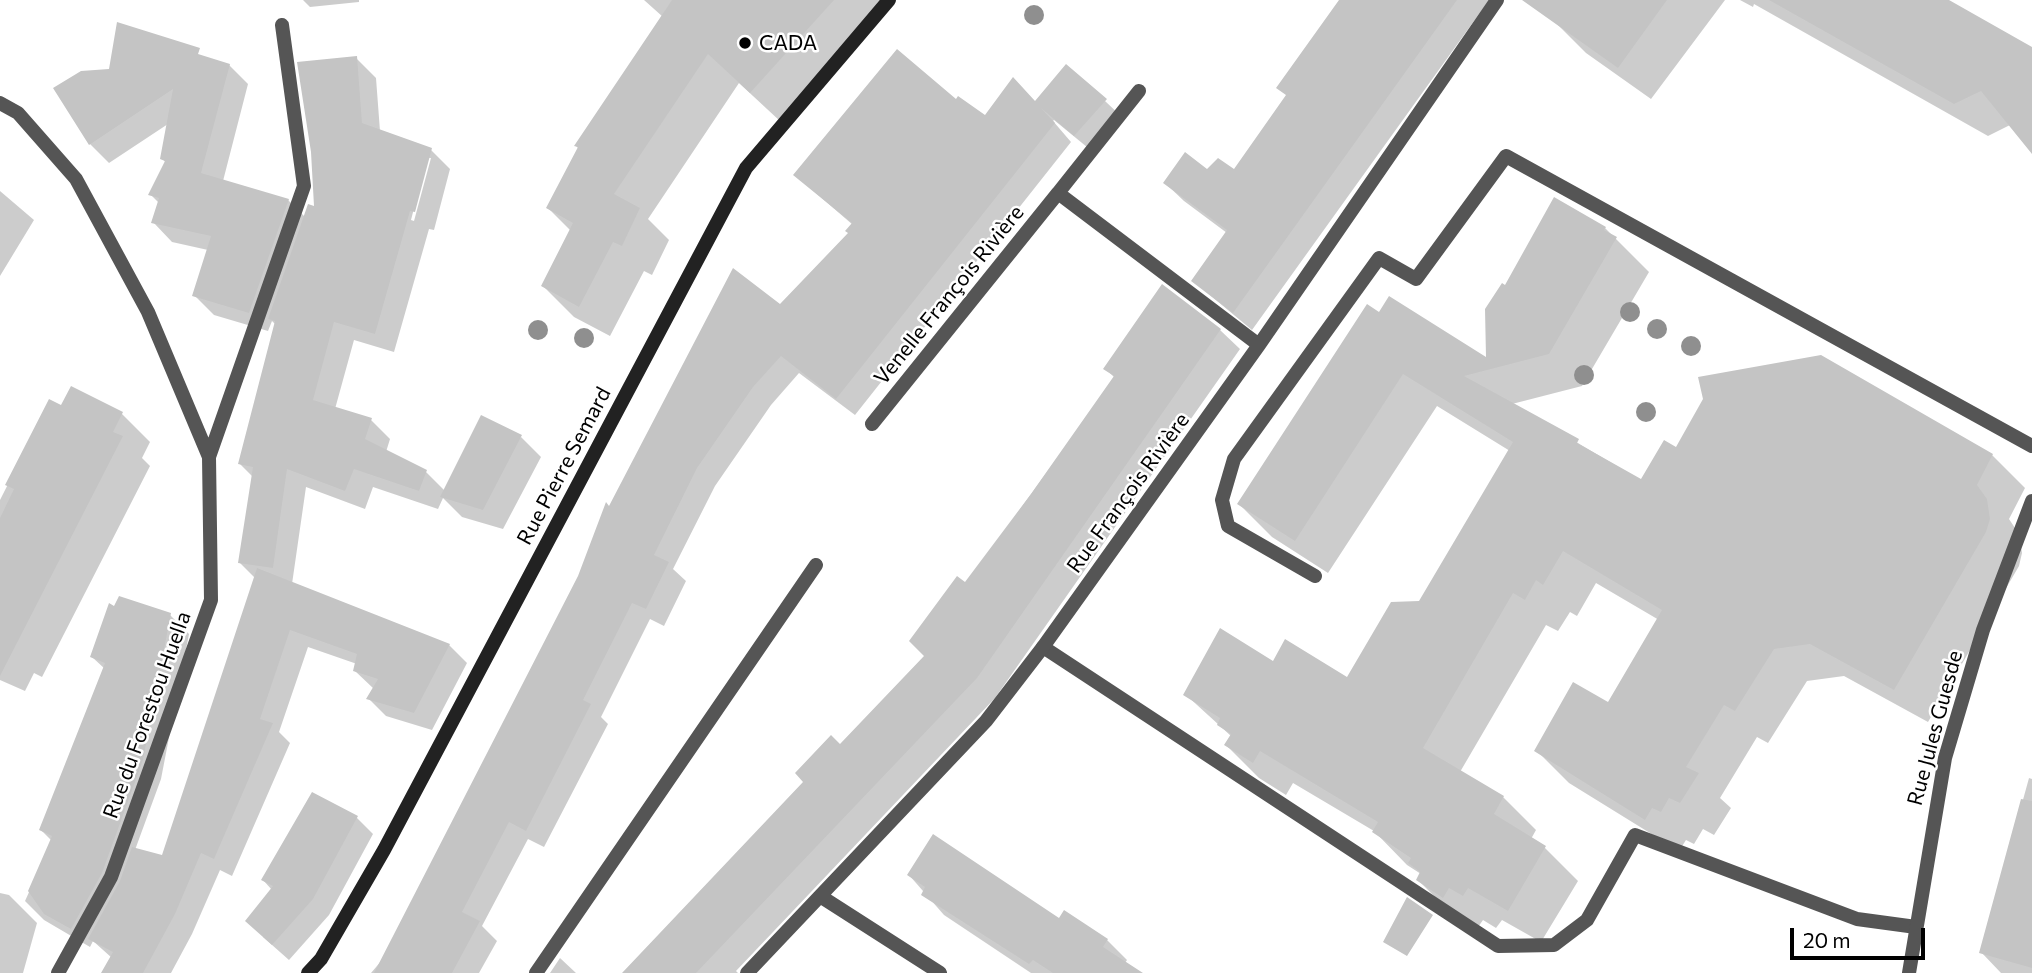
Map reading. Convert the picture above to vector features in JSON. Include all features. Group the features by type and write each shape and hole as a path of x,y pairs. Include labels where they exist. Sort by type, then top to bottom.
{"main road":[{"name":"Rue Pierre Semard","path":"308,973 321,959 384,850 746,167 889,0"}],"street":[{"name":"Rue François Rivière","path":"747,973 986,721 1043,647 1259,345 1497,0"},
{"name":"Rue du Forestou Huella","path":"58,973 111,877 211,600 209,457 304,186 282,25"},
{"name":"Venelle François Rivière","path":"873,424 1139,91"},
{"name":"Rue du Forestou Huella","path":"0,103 18,113 76,179 148,312 209,457"},
{"path":"1315,576 1228,526 1222,499 1234,458 1379,258 1416,279 1506,156 2032,446"},
{"path":"1058,193 1259,345"},
{"name":"Rue Jules Guesde","path":"1909,973 1945,758 1983,631 2032,501"},
{"path":"536,973 816,565"},
{"path":"1043,647 1498,946 1554,945 1587,920 1635,835 1857,919 1916,927"},
{"path":"820,896 940,973"}],"building":[{"path":"672,0 834,0 750,93 708,54 614,194 640,208 622,246 613,242 579,307 541,286 573,223 546,208 578,147 574,146"},
{"path":"1339,0 1457,0 1233,313 1191,281 1227,230 1163,183 1185,152 1207,169 1218,158 1234,169 1286,95 1276,88"},
{"path":"1522,0 1667,0 1618,68"},
{"path":"1769,0 1949,0 2032,47 2032,154 1981,91 1954,104"},
{"path":"117,22 200,48 198,54 230,64 201,173 289,199 249,313 192,296 211,236 151,223 159,198 148,195 165,161 160,159 173,89 89,145 53,88 81,71 109,69"},
{"path":"897,49 956,99 958,96 985,115 1013,77 1035,101 1066,64 1107,99 1074,136 1041,108 1055,123 836,399 781,356 753,387 697,468 654,555 669,562 646,609 632,603 583,700 591,704 526,831 509,822 462,912 480,921 452,973 374,973 578,576 606,502 609,506 733,268 780,304 848,233 845,231 852,223 793,175"},
{"path":"357,56 362,123 432,148 415,212 410,211 375,334 334,322 313,400 372,418 365,439 427,470 419,491 354,469 345,491 287,469 273,568 238,563 253,467 238,464 275,321 268,319 308,204 314,206 311,152 297,62"},
{"path":"1554,197 1606,227 1604,230 1617,237 1549,354 1464,376 1579,439 1577,443 1641,479 1664,440 1676,447 1703,399 1698,377 1821,355 1993,454 1977,485 1987,499 1990,519 1986,532 1894,690 1810,644 1774,649 1735,711 1724,705 1686,767 1699,773 1680,803 1669,798 1661,812 1652,808 1645,820 1534,751 1573,682 1608,702 1662,610 1563,551 1543,585 1536,580 1525,600 1513,593 1423,748 1504,796 1494,814 1546,846 1508,911 1468,888 1463,896 1449,888 1443,898 1416,880 1420,872 1408,863 1411,858 1372,832 1378,822 1260,751 1253,763 1224,745 1231,734 1217,725 1220,718 1183,695 1220,628 1273,661 1285,639 1347,677 1391,602 1419,601 1513,442 1403,374 1295,541 1237,504 1367,304 1379,312 1389,296 1486,357 1485,309 1502,283 1505,285"},
{"path":"1162,284 1221,329 977,678 696,973 622,973 803,782 795,773 831,735 840,744 924,656 909,641 957,576 965,582 1031,494 1114,376 1103,369"},
{"path":"71,386 123,412 113,432 123,436 0,676 0,518 14,489 5,485 49,399 61,405"},
{"path":"481,415 522,435 483,510 440,497"},
{"path":"257,568 450,644 414,713 366,699 378,679 353,671 357,654 290,630 260,719 273,723 214,859 201,853 175,914 143,973 101,973 113,952 88,939 120,881 132,847 162,855"},
{"path":"119,596 171,613 143,760 102,873 71,929 44,914 28,891 52,836 39,830 105,663 90,657 109,603 114,606"},
{"path":"312,792 358,816 313,899 272,945 245,921 273,886 261,880"},
{"path":"2021,799 2032,801 2032,968 1979,953"},
{"path":"933,834 1059,918 1064,910 1108,939 1103,947 1143,973 1053,973 1033,960 1029,964 921,895 925,887 907,875"},
{"path":"1407,897 1433,915 1407,956 1383,942"}],"place":[{"name":"CADA","path":"745,43"}]}
